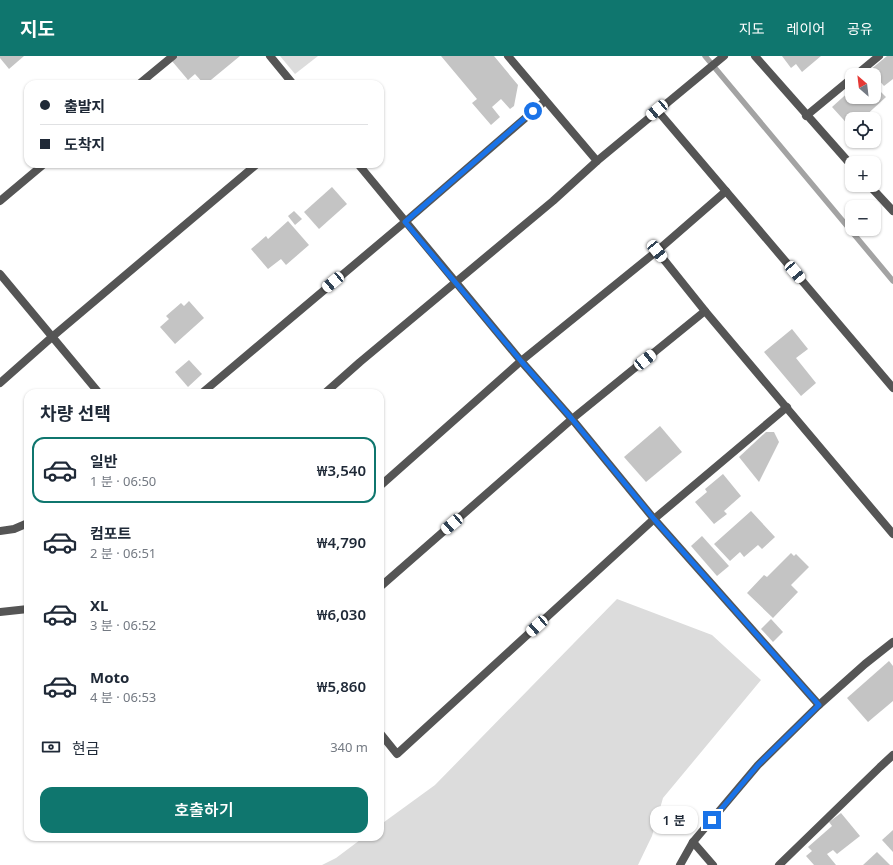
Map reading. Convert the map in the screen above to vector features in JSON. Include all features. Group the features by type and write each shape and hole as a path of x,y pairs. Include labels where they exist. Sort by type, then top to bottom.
{"street":[{"path":"144,80 173,56"},
{"path":"270,56 290,80"},
{"path":"508,56 597,161"},
{"path":"330,389 553,201 657,110 724,56"},
{"path":"755,56 806,116 845,158"},
{"path":"864,68 879,56"},
{"path":"806,116 845,84"},
{"path":"207,389 405,222 545,101"},
{"path":"657,110 893,388"},
{"path":"0,201 39,168"},
{"path":"0,383 52,337 252,168"},
{"path":"361,168 654,519 819,705"},
{"path":"384,482 521,361 657,251 726,191"},
{"path":"876,192 893,210"},
{"path":"657,251 705,311 893,534"},
{"path":"0,274 96,389"},
{"path":"384,584 572,419 705,311"},
{"path":"384,738 397,754 654,519 787,407"},
{"path":"0,531 14,529 24,525"},
{"path":"0,612 24,609"},
{"path":"680,865 693,842 758,765 819,705 865,664 893,642"},
{"path":"779,865 893,755"},
{"path":"693,842 713,865"}],"shaded area":[{"path":"280,56 318,56 295,74"},
{"path":"617,599 712,635 761,680 663,798 652,836 638,865 322,865 336,858 359,841 384,841 384,822 435,785"}],"building":[{"path":"0,56 24,56 9,69"},
{"path":"178,56 240,56 211,80 200,80 195,74 188,80 172,61"},
{"path":"441,56 494,56 518,85 514,106 510,109 501,99 492,107 500,117 491,125 472,103 477,99"},
{"path":"782,56 821,56 802,72 796,64 791,68"},
{"path":"887,56 893,56 893,79 884,86 881,83 881,68 872,68"},
{"path":"881,92 886,97 881,102"},
{"path":"845,95 845,104 878,104 870,112 845,112 845,121 832,107"},
{"path":"332,187 347,204 319,229 304,212"},
{"path":"294,211 302,219 295,225 288,216"},
{"path":"288,221 309,245 286,265 281,259 268,269 251,249 266,236 268,239"},
{"path":"189,301 204,318 175,344 160,327 169,319 166,316 181,303 184,306"},
{"path":"792,329 808,349 796,358 816,383 801,396 764,352"},
{"path":"189,360 202,374 188,387 175,372"},
{"path":"660,426 682,452 646,482 624,457"},
{"path":"766,432 774,432 779,442 759,482 739,457"},
{"path":"723,474 741,496 724,511 727,514 714,524 695,502 707,492 705,489"},
{"path":"751,511 775,537 762,549 758,545 744,557 740,552 730,561 714,544"},
{"path":"702,536 729,566 717,576 691,546"},
{"path":"791,553 794,556 796,554 809,567 791,585 798,592 773,618 747,593 764,575 767,577"},
{"path":"771,619 783,632 773,642 761,629"},
{"path":"889,661 893,666 893,701 868,722 847,698"},
{"path":"841,813 860,836 837,854 833,850 827,854 836,865 814,865 806,856 812,851 808,847 832,826 829,822"},
{"path":"893,830 893,852 882,840"},
{"path":"877,852 890,865 863,865"}],"waterway":[{"path":"705,56 893,281"}],"route":[{"path":"533,111 405,222 521,361 572,419 654,519 819,705 758,765 712,820"}]}
